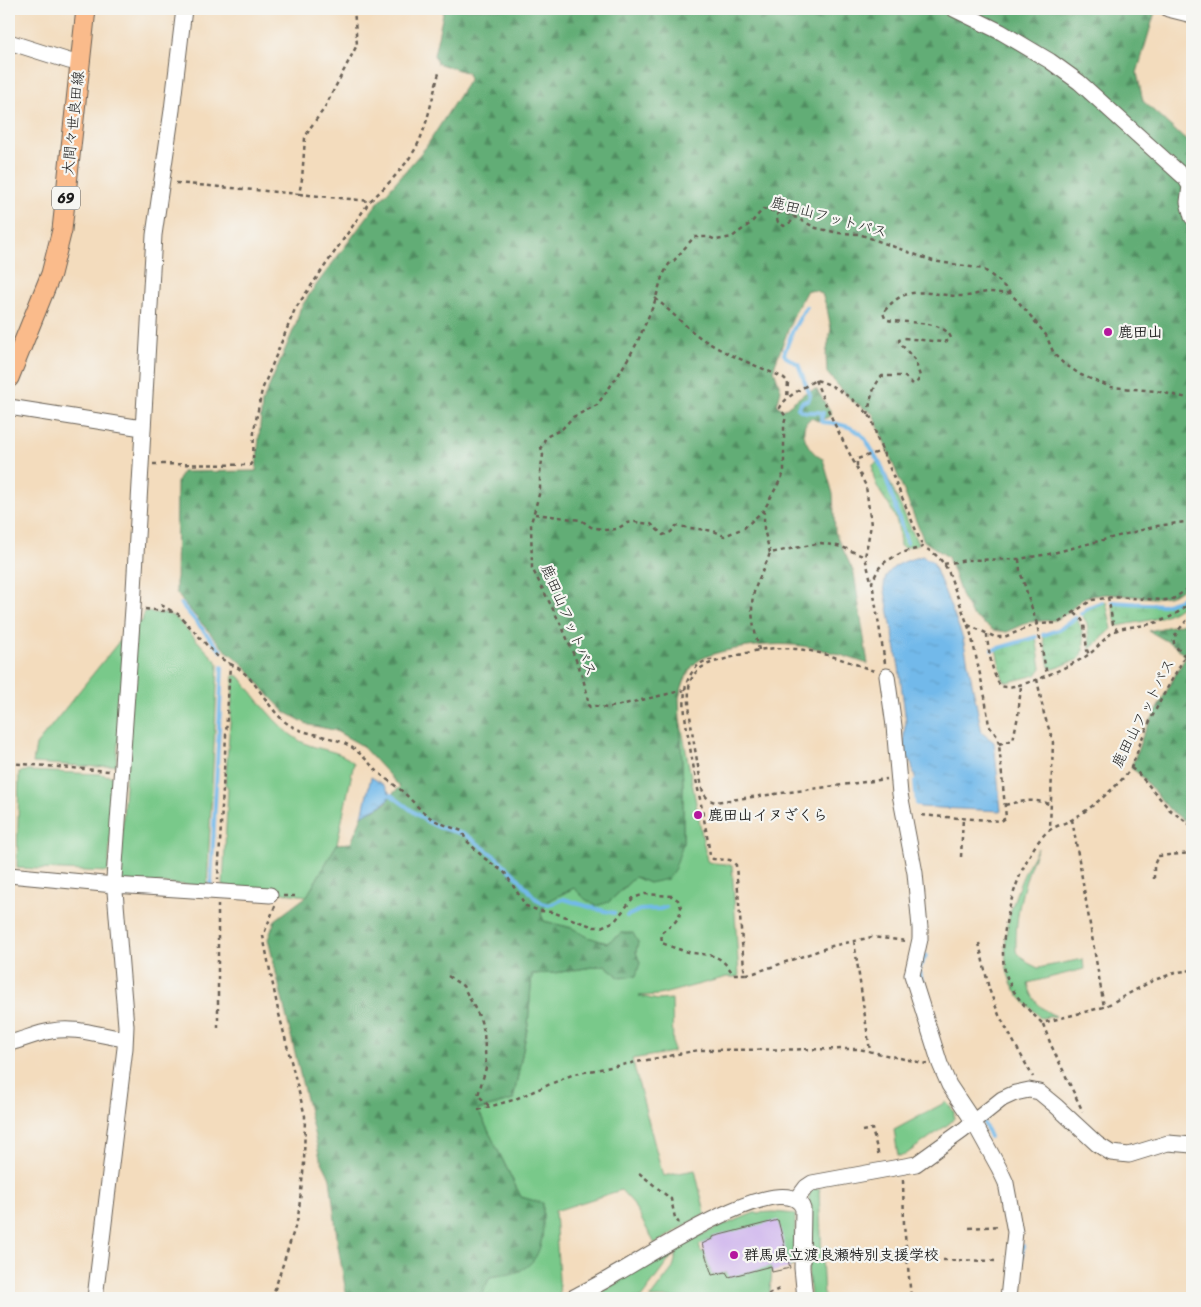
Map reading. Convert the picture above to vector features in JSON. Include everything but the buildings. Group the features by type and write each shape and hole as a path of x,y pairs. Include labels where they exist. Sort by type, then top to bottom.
{"main road":[{"name":"大間々世良田線","path":"9,378 51,274 62,230 86,9"}],"street":[{"path":"94,1298 126,1026 114,885 142,464 142,428 154,235 184,9"},
{"path":"954,9 1001,32 1050,61 1079,82 1185,178 1190,186 1188,202 1192,217"},
{"path":"1168,9 1192,15"},
{"path":"9,42 80,63"},
{"path":"9,407 142,428"},
{"path":"891,676 900,719 898,724 894,726 898,777 916,880 920,928 912,974 940,1064 953,1093 973,1121 1006,1183 1015,1232 1008,1298"},
{"path":"9,875 114,885 218,890 273,899"},
{"path":"9,1043 60,1030 90,1031 125,1039"},
{"path":"797,1199 806,1186 812,1183 916,1164 994,1104 1015,1093 1029,1090 1039,1092 1097,1144 1112,1152 1129,1155 1168,1144 1192,1144"},
{"path":"572,1298 684,1234 729,1211 758,1201 789,1197 797,1199 803,1209 802,1268 806,1298"}],"path":[{"path":"299,194 305,138 324,109 357,45 354,9"},
{"path":"142,464 250,466 253,461 254,430 262,390 295,309 370,201 382,190 407,160 421,139 439,73"},
{"path":"161,181 370,201"},
{"name":"鹿田山フットパス","path":"685,690 607,708 590,707 581,672 563,630 532,568 531,539 532,524 540,491 543,455 541,447 546,437 562,429 573,417 597,405 630,357 669,264 672,263 694,237 709,237 716,240 732,237 751,223 763,209 793,216 816,228 839,233 859,234 933,261 982,269 999,281 1024,308 1046,335 1054,354 1063,363 1081,375 1112,387 1156,391 1192,399"},
{"path":"781,212 776,216 781,225 784,226 791,222 793,216"},
{"path":"868,416 874,389 882,376 904,376 914,384 918,381 920,376 915,360 899,340 904,338 942,342 951,338 946,330 929,324 888,320 883,314 898,297 927,292 963,297 989,292 1009,293"},
{"path":"655,297 693,332 712,344 784,378 788,382 787,399"},
{"path":"815,380 834,423 866,486 871,525 865,557 872,582 891,676 815,652 783,648 759,650 708,663 698,670 690,681 688,702 702,790 704,795 715,802 898,777"},
{"path":"535,514 581,520 591,527 606,530 617,529 627,523 635,522 651,524 663,535 671,532 676,526 714,531 724,536 744,528 764,510 784,473 784,424 786,417 780,408 782,403 815,380 822,381 845,394 872,420 875,434 923,547 931,551 944,564 949,573 968,625 985,697 989,726 997,736 999,744 1006,818 1001,821 905,815"},
{"path":"856,467 857,459 882,451"},
{"path":"759,650 752,614 754,590 770,553 764,529 764,510"},
{"path":"944,564 967,560 1018,559 1049,554 1157,526 1184,520 1192,521"},
{"path":"770,553 821,543 842,546 865,557"},
{"path":"872,582 879,568 885,562 901,553 923,547"},
{"path":"1018,559 1036,624 1047,675"},
{"path":"968,625 995,637 1004,637 1036,624 1058,623 1092,600 1108,597 1173,599 1192,586"},
{"path":"1108,597 1111,617 1117,630"},
{"path":"987,634 987,647 997,681 1005,688 1021,686 1076,663 1089,655 1117,630 1171,618 1182,611 1192,599"},
{"path":"161,604 174,612 217,656 235,666 252,682 271,708 285,723 298,729 338,740 358,751 376,770 426,814 462,833 484,858 505,873 526,906 540,911 565,915 594,927 607,926 615,921 633,898 645,894 672,896 678,900 681,907 679,917 661,933 660,939 662,943 692,953 710,954 726,964 733,974 754,973 832,946 872,937 906,941 918,946"},
{"path":"139,609 174,612"},
{"path":"1074,613 1082,620 1086,650 1089,655"},
{"path":"1185,656 1174,643 1174,639 1192,615"},
{"name":"鹿田山フットパス","path":"1042,1023 1021,1003 1011,987 1005,971 1003,940 1008,911 1017,884 1036,846 1050,829 1072,819 1096,802 1131,768 1143,735 1185,656 1187,647 1192,645"},
{"path":"718,661 711,659 701,662 689,676 685,690 684,711 695,782 702,805 702,817 710,856 712,859 730,860 736,865 746,974"},
{"path":"218,1028 218,890 230,664"},
{"path":"1037,679 1052,741 1050,829"},
{"path":"999,744 1013,740 1021,686"},
{"path":"9,763 122,771"},
{"path":"1131,768 1138,773 1170,810 1192,826"},
{"path":"1005,806 1032,800 1043,801 1051,805"},
{"path":"961,857 963,818"},
{"path":"1072,819 1104,1007"},
{"path":"1154,879 1154,865 1158,856 1192,853"},
{"path":"272,1298 298,1218 304,1164 305,1116 278,1010 263,936 273,899"},
{"path":"854,940 870,1051"},
{"path":"978,943 989,989 996,1007 1039,1092"},
{"path":"1086,1119 1042,1023 1104,1007 1154,980 1178,972 1192,970"},
{"path":"448,976 463,986 480,1018 484,1032 486,1068 478,1095 489,1106"},
{"path":"478,1110 513,1100 574,1074 699,1050 870,1051 930,1065 940,1064"},
{"path":"862,1132 872,1129 882,1170"},
{"path":"904,1166 904,1225 911,1298"},
{"path":"639,1173 671,1199 675,1218 684,1234"},
{"path":"969,1228 1014,1224"},
{"path":"943,1260 1013,1262"},
{"path":"761,1298 779,1289"}],"green space":[{"path":"444,9 1158,9 1155,12 1137,73 1143,101 1192,146 1192,582 1176,593 1154,598 1106,594 1085,597 1066,614 1055,620 1029,622 1007,632 993,630 972,615 962,597 948,557 924,541 873,414 851,400 827,373 826,355 831,329 827,308 822,294 817,291 807,290 795,312 775,364 774,370 781,390 777,405 783,410 805,393 816,389 830,410 831,416 818,421 811,418 806,423 804,434 813,452 823,459 833,494 835,532 854,573 868,664 819,649 794,645 764,645 710,655 692,666 679,698 683,785 683,843 675,868 668,879 649,883 635,877 609,902 596,906 585,899 574,888 546,902 541,914 544,921 572,928 588,937 607,943 622,933 633,933 638,942 636,952 640,963 636,976 620,978 605,965 555,973 532,974 528,1025 513,1100 478,1110 521,1197 543,1203 543,1232 535,1258 529,1265 518,1272 490,1277 480,1298 347,1298 338,1246 330,1178 320,1158 268,939 275,920 307,896 337,844 351,843 362,816 368,811 374,810 386,803 391,795 400,787 361,745 334,730 309,725 285,712 242,663 224,649 183,602 176,592 177,482 182,472 256,471 262,403 296,324 300,309 376,205 426,147 469,80 468,73 437,63 434,55"},
{"path":"880,461 918,544 904,548 900,546 896,519 874,479 873,465"},
{"path":"1192,591 1192,596 1167,615 1150,620 1116,625 1112,602 1163,605 1179,600"},
{"path":"1106,602 1112,629 1090,649 1087,623 1081,614 1089,607"},
{"path":"144,612 168,614 176,618 218,663 207,886 122,881 119,877 136,621 142,622"},
{"path":"1076,618 1084,639 1082,655 1079,659 1054,669 1049,667 1043,635 1058,630"},
{"path":"1192,620 1192,826 1170,810 1138,773 1131,768 1143,735 1185,657 1177,647 1149,631"},
{"path":"1036,637 1041,668 1036,675 1008,682 1003,680 996,649"},
{"path":"121,639 128,640 116,765 97,767 33,763 36,745"},
{"path":"234,675 239,676 267,711 291,735 307,744 342,755 354,763 337,844 307,896 223,886 228,788 225,784"},
{"path":"680,719 707,861 732,866 739,977 727,977 659,995 639,996 658,1000 672,999 673,1052 632,1059 663,1176 695,1170 705,1213 655,1244 632,1202 621,1190 555,1211 560,1297 480,1298 490,1277 520,1271 542,1239 543,1204 521,1197 478,1110 513,1100 528,1025 532,974 555,973 605,965 620,978 640,963 636,952 638,942 622,933 607,943 587,937 572,928 544,921 541,914 546,902 574,888 585,899 609,902 635,877 649,883 683,843"},
{"path":"19,772 99,774 115,777 108,872 17,868"},
{"path":"1038,848 1021,898 1017,924 1016,951 1028,963 1038,968 1083,959 1084,969 1028,983 1037,1003 1046,1011 1056,1016 1041,1018 1015,990 1008,974 1005,956 1009,917 1022,879"},
{"path":"946,1102 954,1111 954,1118 950,1123 905,1155 898,1156 894,1130"},
{"path":"811,1189 820,1189 824,1298 811,1298 808,1269 809,1197"},
{"name":"群馬県立渡良瀬特別支援学校","path":"754,1213 795,1214 795,1263 790,1268 712,1237 706,1243 699,1245 701,1252 705,1252 712,1275 771,1266 770,1298 650,1298 673,1268 678,1248 641,1298 592,1298 637,1270 707,1232"}],"water":[{"path":"922,556 933,562 963,638 982,733 994,742 1001,811 920,807 917,804 917,792 919,791 910,759 904,759 906,722 899,667 884,586 888,574 897,565"},
{"path":"371,777 384,785 391,795 388,800 362,816"}],"waterway":[{"path":"806,307 793,330 784,354 798,364 810,395 808,401 803,401 798,408 806,412 823,413 822,422 849,427 860,433 866,440 883,469 907,543"},
{"path":"1112,602 1163,605 1179,600 1192,591"},
{"path":"1081,614 1089,607 1102,602"},
{"path":"181,604 221,651"},
{"path":"1043,635 1058,630 1076,618"},
{"path":"992,650 1036,637"},
{"path":"211,884 222,667"},
{"path":"917,804 915,781 919,779"},
{"path":"391,795 426,821 438,827 466,835 473,840 497,858 542,903 549,905 564,899 614,913"},
{"path":"627,916 640,910 666,907"},
{"path":"924,988 919,970 926,955"},
{"path":"983,1121 990,1137"},
{"path":"1016,1298 1023,1246"}],"place":[{"name":"鹿田山","path":"1108,332"},
{"name":"鹿田山イヌざくら","path":"698,815"},
{"name":"群馬県立渡良瀬特別支援学校","path":"734,1255"}]}
